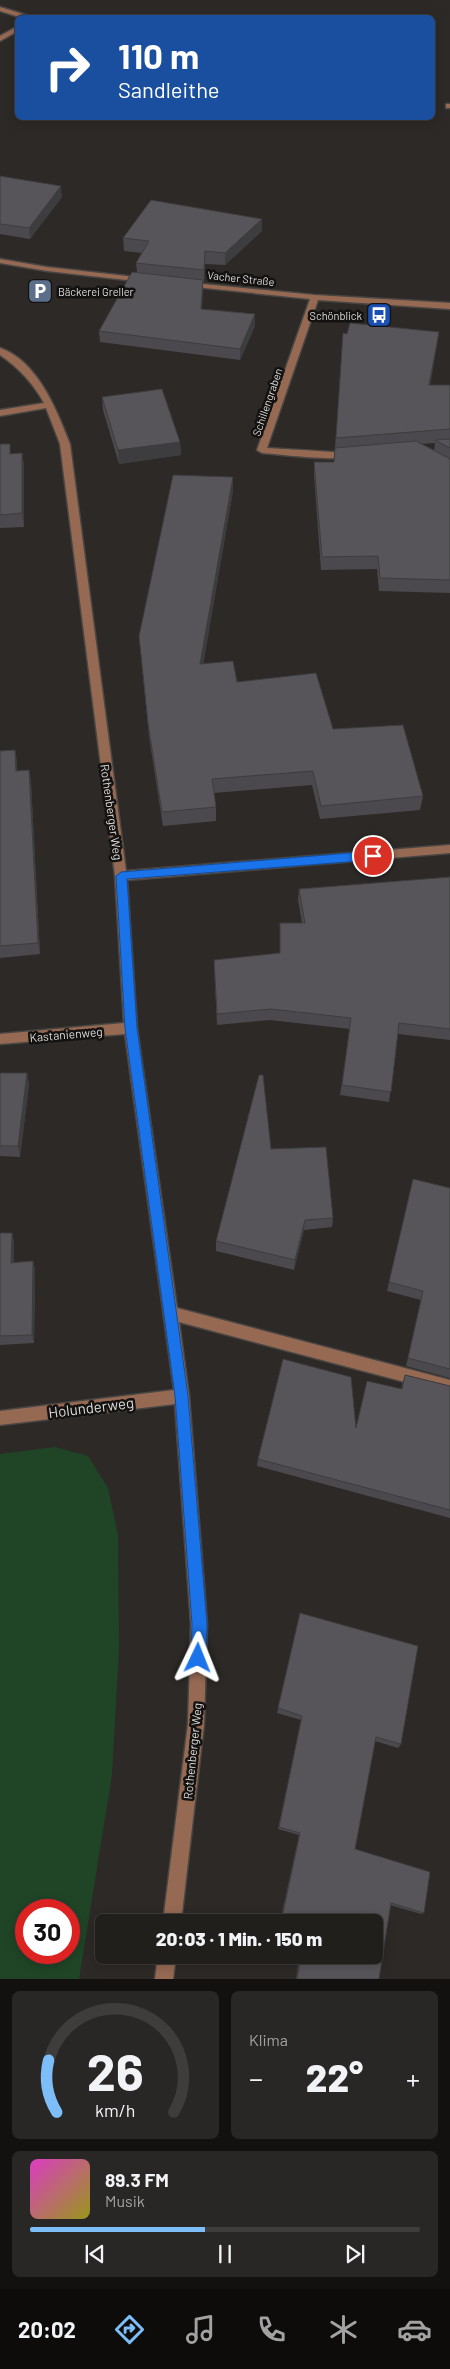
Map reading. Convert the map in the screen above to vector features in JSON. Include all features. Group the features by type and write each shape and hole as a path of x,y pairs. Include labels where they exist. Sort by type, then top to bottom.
{"street":[{"path":"0,9 21,15"},
{"path":"0,39 15,30"},
{"path":"0,261 46,269 152,280"},
{"name":"Vacher Straße","path":"180,284 315,297 450,306"},
{"name":"Schillengraben","path":"315,297 262,450 334,456 362,454"},
{"name":"Rothenberger Weg","path":"0,351 36,380 50,405 65,444 121,876 131,1028 182,1396 199,1624 196,1724 173,1914"},
{"path":"0,413 50,405"},
{"path":"121,876 450,849"},
{"name":"Kastanienweg","path":"0,1039 131,1028"},
{"path":"170,1313 450,1387"},
{"name":"Holunderweg","path":"0,1418 182,1396"},
{"path":"164,1979 166,1964"}],"green space":[{"path":"55,1447 88,1456 108,1488 118,1535 119,1648 112,1775 79,1979 0,1979 0,1454"}],"building":[{"path":"0,176 61,186 29,228 0,224"},
{"path":"151,200 262,219 225,253 205,251 204,270 136,263 149,241 123,238"},
{"path":"132,272 203,280 201,309 255,314 240,349 99,331"},
{"path":"350,323 439,332 429,385 450,385 450,429 336,438 343,333 347,334"},
{"path":"162,389 180,442 118,450 102,397"},
{"path":"450,439 450,448 435,440"},
{"path":"416,441 450,459 450,580 380,578 378,556 322,557 314,462 334,462 335,448"},
{"path":"0,444 10,444 10,454 22,453 22,513 0,515"},
{"path":"173,475 233,477 200,664 233,661 237,682 316,673 333,729 403,725 423,796 321,806 313,771 212,779 216,807 162,812 148,723 139,636"},
{"path":"15,750 16,771 29,770 38,943 0,946 0,751"},
{"path":"450,877 450,1029 399,1023 391,1092 342,1085 351,1018 271,1009 217,1014 214,960 280,953 280,923 305,923 299,889"},
{"path":"0,1073 27,1073 18,1146 0,1146"},
{"path":"259,1075 263,1075 271,1149 326,1147 333,1218 305,1220 295,1260 216,1241"},
{"path":"413,1179 450,1188 450,1369 408,1358 423,1291 389,1282"},
{"path":"0,1233 12,1233 11,1263 33,1261 32,1335 0,1336"},
{"path":"283,1359 351,1377 356,1428 367,1381 402,1389 405,1375 450,1386 450,1510 258,1459"},
{"path":"300,1613 418,1646 401,1744 376,1737 355,1849 430,1872 424,1913 391,1903 383,1954 383,1914 283,1914 300,1833 279,1827 302,1716 278,1708"},
{"path":"300,1964 381,1964 379,1979 297,1979"}],"place":[{"name":"Bäckerei Greller","path":"40,291"},
{"name":"Schönblick","path":"379,315"}],"route":[{"path":"198,1658 199,1624 182,1396 131,1028 121,876 373,856"}]}
